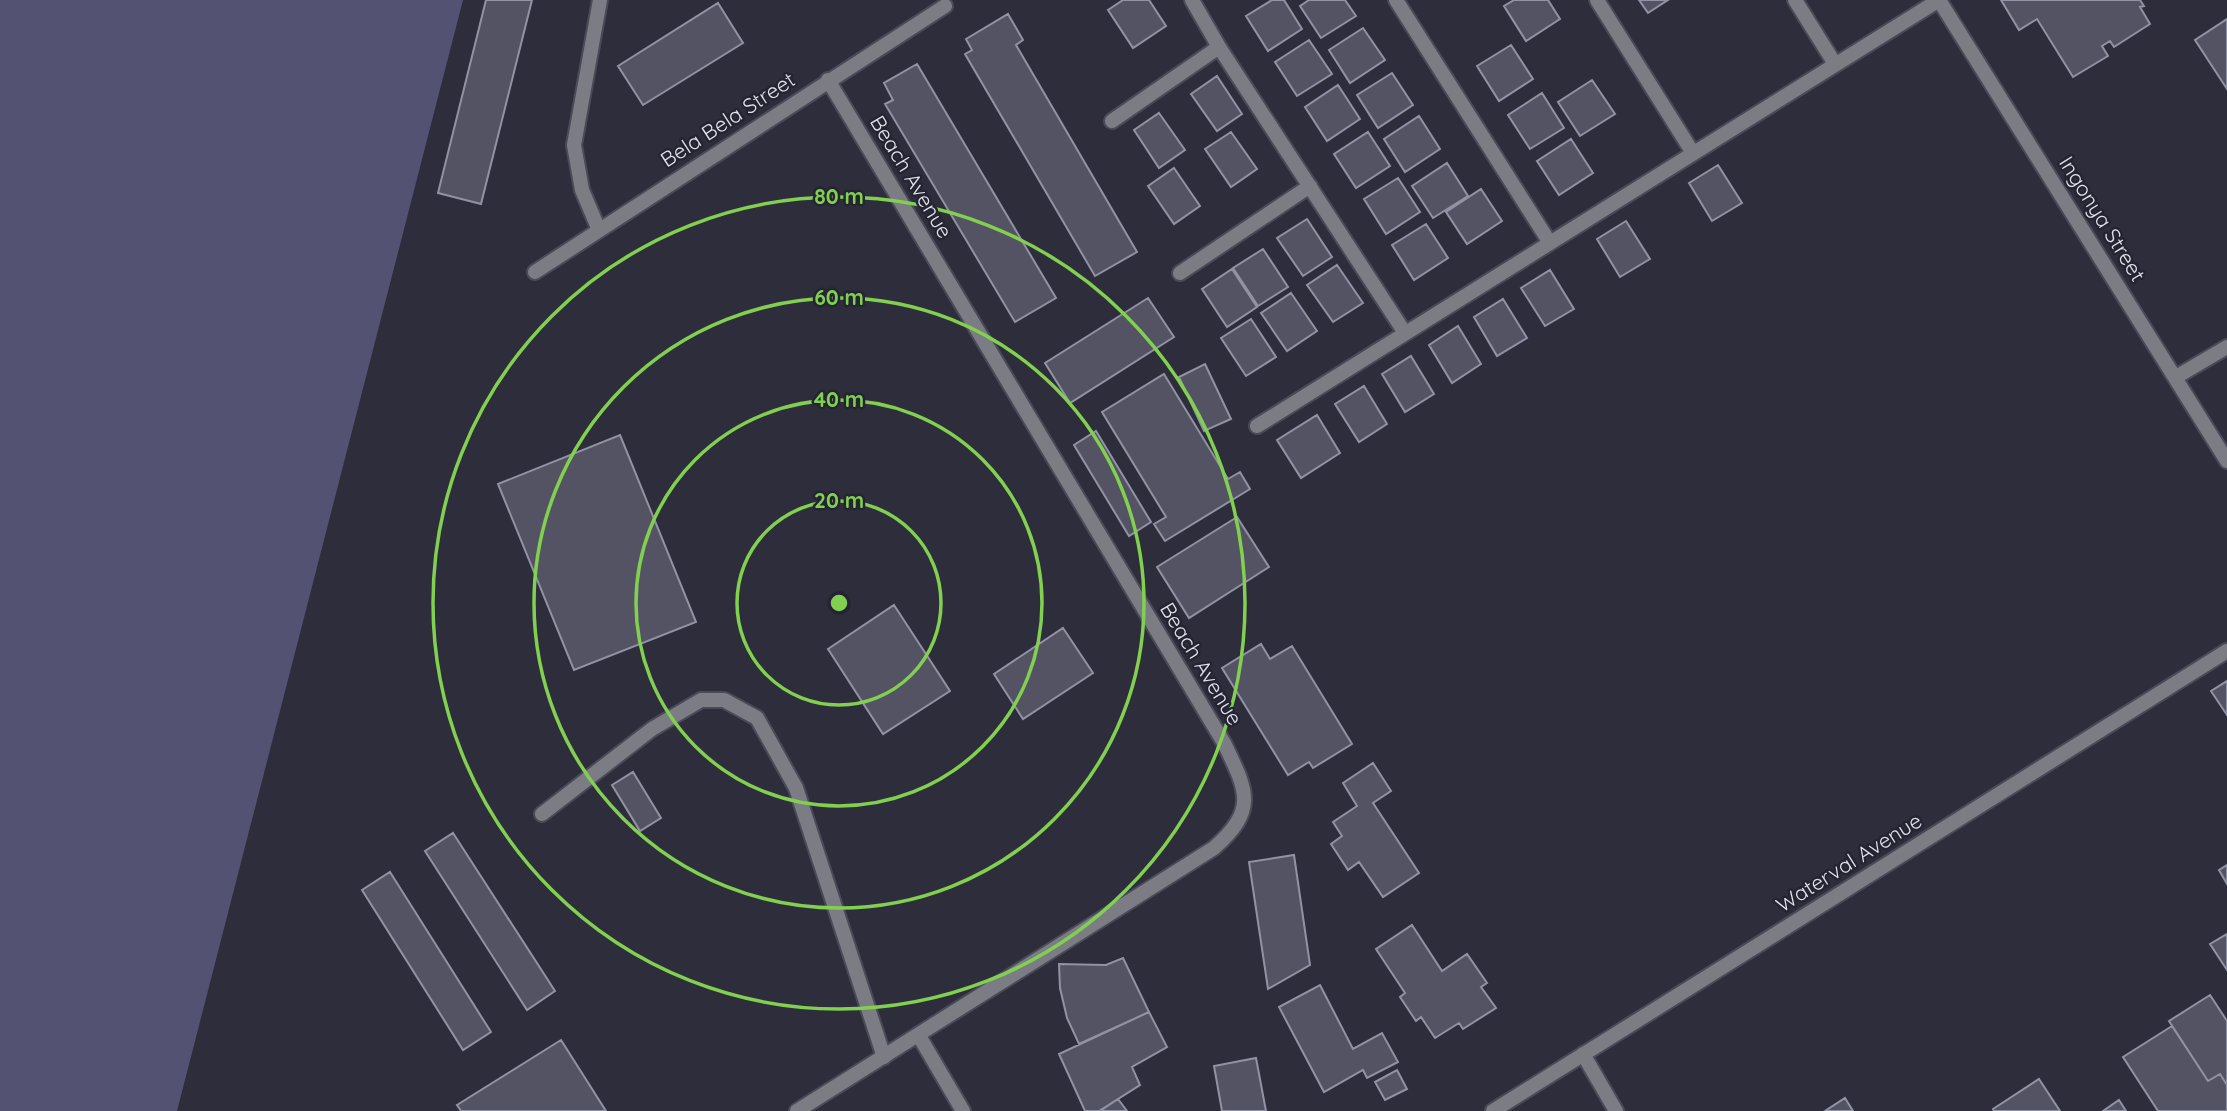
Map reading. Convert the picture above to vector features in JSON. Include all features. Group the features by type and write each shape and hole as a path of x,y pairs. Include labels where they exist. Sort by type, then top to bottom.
{"street":[{"path":"599,230 582,190 574,145 600,0"},
{"path":"1192,0 1219,47 1405,333"},
{"path":"1395,0 1550,243"},
{"path":"1597,0 1693,153"},
{"path":"1795,0 1835,64"},
{"path":"1257,426 1939,0"},
{"name":"Ingonya Street","path":"1939,0 2227,461"},
{"name":"Bela Bela Street","path":"535,272 945,6"},
{"path":"1112,121 1219,47"},
{"name":"Beach Avenue","path":"797,1111 1214,848 1240,821 1244,795 1241,778 1224,743 828,80"},
{"path":"1180,273 1310,186"},
{"path":"2176,377 2227,347"},
{"name":"Waterval Avenue","path":"1493,1111 2227,651"},
{"path":"542,814 652,729 701,700 724,701 757,718 796,788 884,1057"},
{"path":"919,1036 963,1111"},
{"path":"1583,1054 1616,1111"}],"shaded area":[{"path":"0,0 463,0 177,1111 0,1111"}],"building":[{"path":"486,0 532,0 481,204 438,193"},
{"path":"1123,0 1149,0 1166,26 1133,48 1108,10"},
{"path":"1272,0 1284,0 1302,29 1268,51 1246,16"},
{"path":"1309,0 1345,0 1356,16 1321,38 1300,6"},
{"path":"1514,0 1548,0 1560,19 1526,41 1504,6"},
{"path":"1639,0 1668,0 1648,13"},
{"path":"2001,0 2140,0 2144,6 2140,7 2150,24 2114,47 2110,41 2102,46 2108,56 2073,77 2037,19 2019,30"},
{"path":"718,3 743,43 643,105 618,66"},
{"path":"1008,14 1023,40 1016,45 1137,252 1095,276 965,54 972,50 966,39"},
{"path":"2227,19 2227,89 2195,40"},
{"path":"1363,28 1385,60 1350,83 1329,50"},
{"path":"1309,40 1332,74 1297,96 1275,62"},
{"path":"1511,45 1533,79 1499,101 1477,66"},
{"path":"917,64 1056,298 1015,322 885,104 893,100 884,83"},
{"path":"1392,73 1413,105 1378,128 1357,95"},
{"path":"1217,76 1242,114 1217,131 1191,94"},
{"path":"1592,80 1615,114 1580,136 1558,102"},
{"path":"1338,85 1360,119 1327,141 1305,107"},
{"path":"1542,93 1564,128 1530,149 1508,115"},
{"path":"1159,113 1185,150 1159,168 1134,130"},
{"path":"1419,116 1440,149 1405,172 1384,139"},
{"path":"1231,132 1257,169 1231,187 1205,149"},
{"path":"1368,132 1390,166 1356,188 1334,154"},
{"path":"1571,139 1593,173 1559,195 1537,161"},
{"path":"1447,163 1468,196 1433,218 1412,186"},
{"path":"1718,165 1742,203 1712,221 1689,183"},
{"path":"1174,168 1200,206 1174,224 1148,186"},
{"path":"1398,178 1420,212 1386,234 1364,199"},
{"path":"1481,189 1502,221 1467,244 1446,212"},
{"path":"1307,219 1332,257 1303,276 1277,238"},
{"path":"1626,221 1650,259 1620,277 1597,239"},
{"path":"1426,224 1448,258 1414,280 1392,245"},
{"path":"1263,249 1288,287 1258,306 1233,268"},
{"path":"1337,265 1363,303 1333,322 1307,285"},
{"path":"1232,269 1257,307 1227,327 1202,289"},
{"path":"1550,270 1574,309 1545,326 1521,288"},
{"path":"1291,293 1317,331 1287,351 1261,313"},
{"path":"1148,298 1174,337 1070,403 1045,363"},
{"path":"1503,299 1527,338 1497,356 1474,317"},
{"path":"1251,319 1276,357 1246,376 1221,338"},
{"path":"1458,326 1481,364 1452,383 1429,345"},
{"path":"1411,356 1434,394 1405,412 1382,374"},
{"path":"1205,364 1231,419 1204,431 1179,377"},
{"path":"1164,374 1228,479 1240,472 1250,489 1165,541 1154,524 1166,517 1102,412"},
{"path":"1364,386 1387,424 1359,442 1335,404"},
{"path":"1317,415 1340,453 1301,478 1277,440"},
{"path":"1096,431 1151,522 1129,536 1074,445"},
{"path":"620,435 696,622 574,670 498,484"},
{"path":"1237,517 1269,567 1189,618 1157,567"},
{"path":"894,605 950,691 883,734 828,649"},
{"path":"1063,628 1093,673 1023,719 994,674"},
{"path":"1261,644 1270,659 1292,646 1352,744 1313,768 1309,762 1288,775 1222,668"},
{"path":"2227,681 2227,715 2211,691"},
{"path":"1373,763 1391,791 1373,803 1419,873 1383,897 1359,862 1348,870 1331,844 1342,836 1333,822 1357,806 1343,783"},
{"path":"633,772 661,818 640,831 612,785"},
{"path":"453,833 555,991 527,1010 425,851"},
{"path":"1294,855 1310,965 1268,989 1249,862"},
{"path":"2227,865 2227,884 2219,870"},
{"path":"390,872 491,1032 463,1050 362,890"},
{"path":"1412,925 1442,971 1467,954 1487,983 1481,987 1496,1008 1463,1029 1459,1023 1435,1038 1421,1017 1416,1021 1400,997 1405,993 1376,949"},
{"path":"2227,934 2227,970 2210,944"},
{"path":"1123,958 1149,1012 1079,1044 1067,1018 1060,988 1059,964 1106,965"},
{"path":"1320,985 1353,1049 1382,1033 1398,1062 1367,1078 1363,1070 1324,1092 1279,1007"},
{"path":"2210,995 2227,1021 2227,1085 2220,1074 2208,1081 2169,1021"},
{"path":"1149,1012 1167,1047 1132,1067 1140,1085 1099,1111 1085,1111 1059,1054"},
{"path":"2172,1026 2208,1081 2220,1074 2227,1085 2227,1111 2158,1111 2123,1057"},
{"path":"561,1040 606,1111 461,1111 457,1105"},
{"path":"1256,1058 1266,1111 1222,1111 1214,1066"},
{"path":"1397,1070 1407,1089 1385,1100 1375,1082"},
{"path":"2039,1079 2060,1111 1994,1111 1993,1109"},
{"path":"1845,1098 1853,1111 1825,1111"},
{"path":"1118,1099 1127,1111 1100,1111"},
{"path":"2119,1100 2126,1111 2103,1111"}]}
